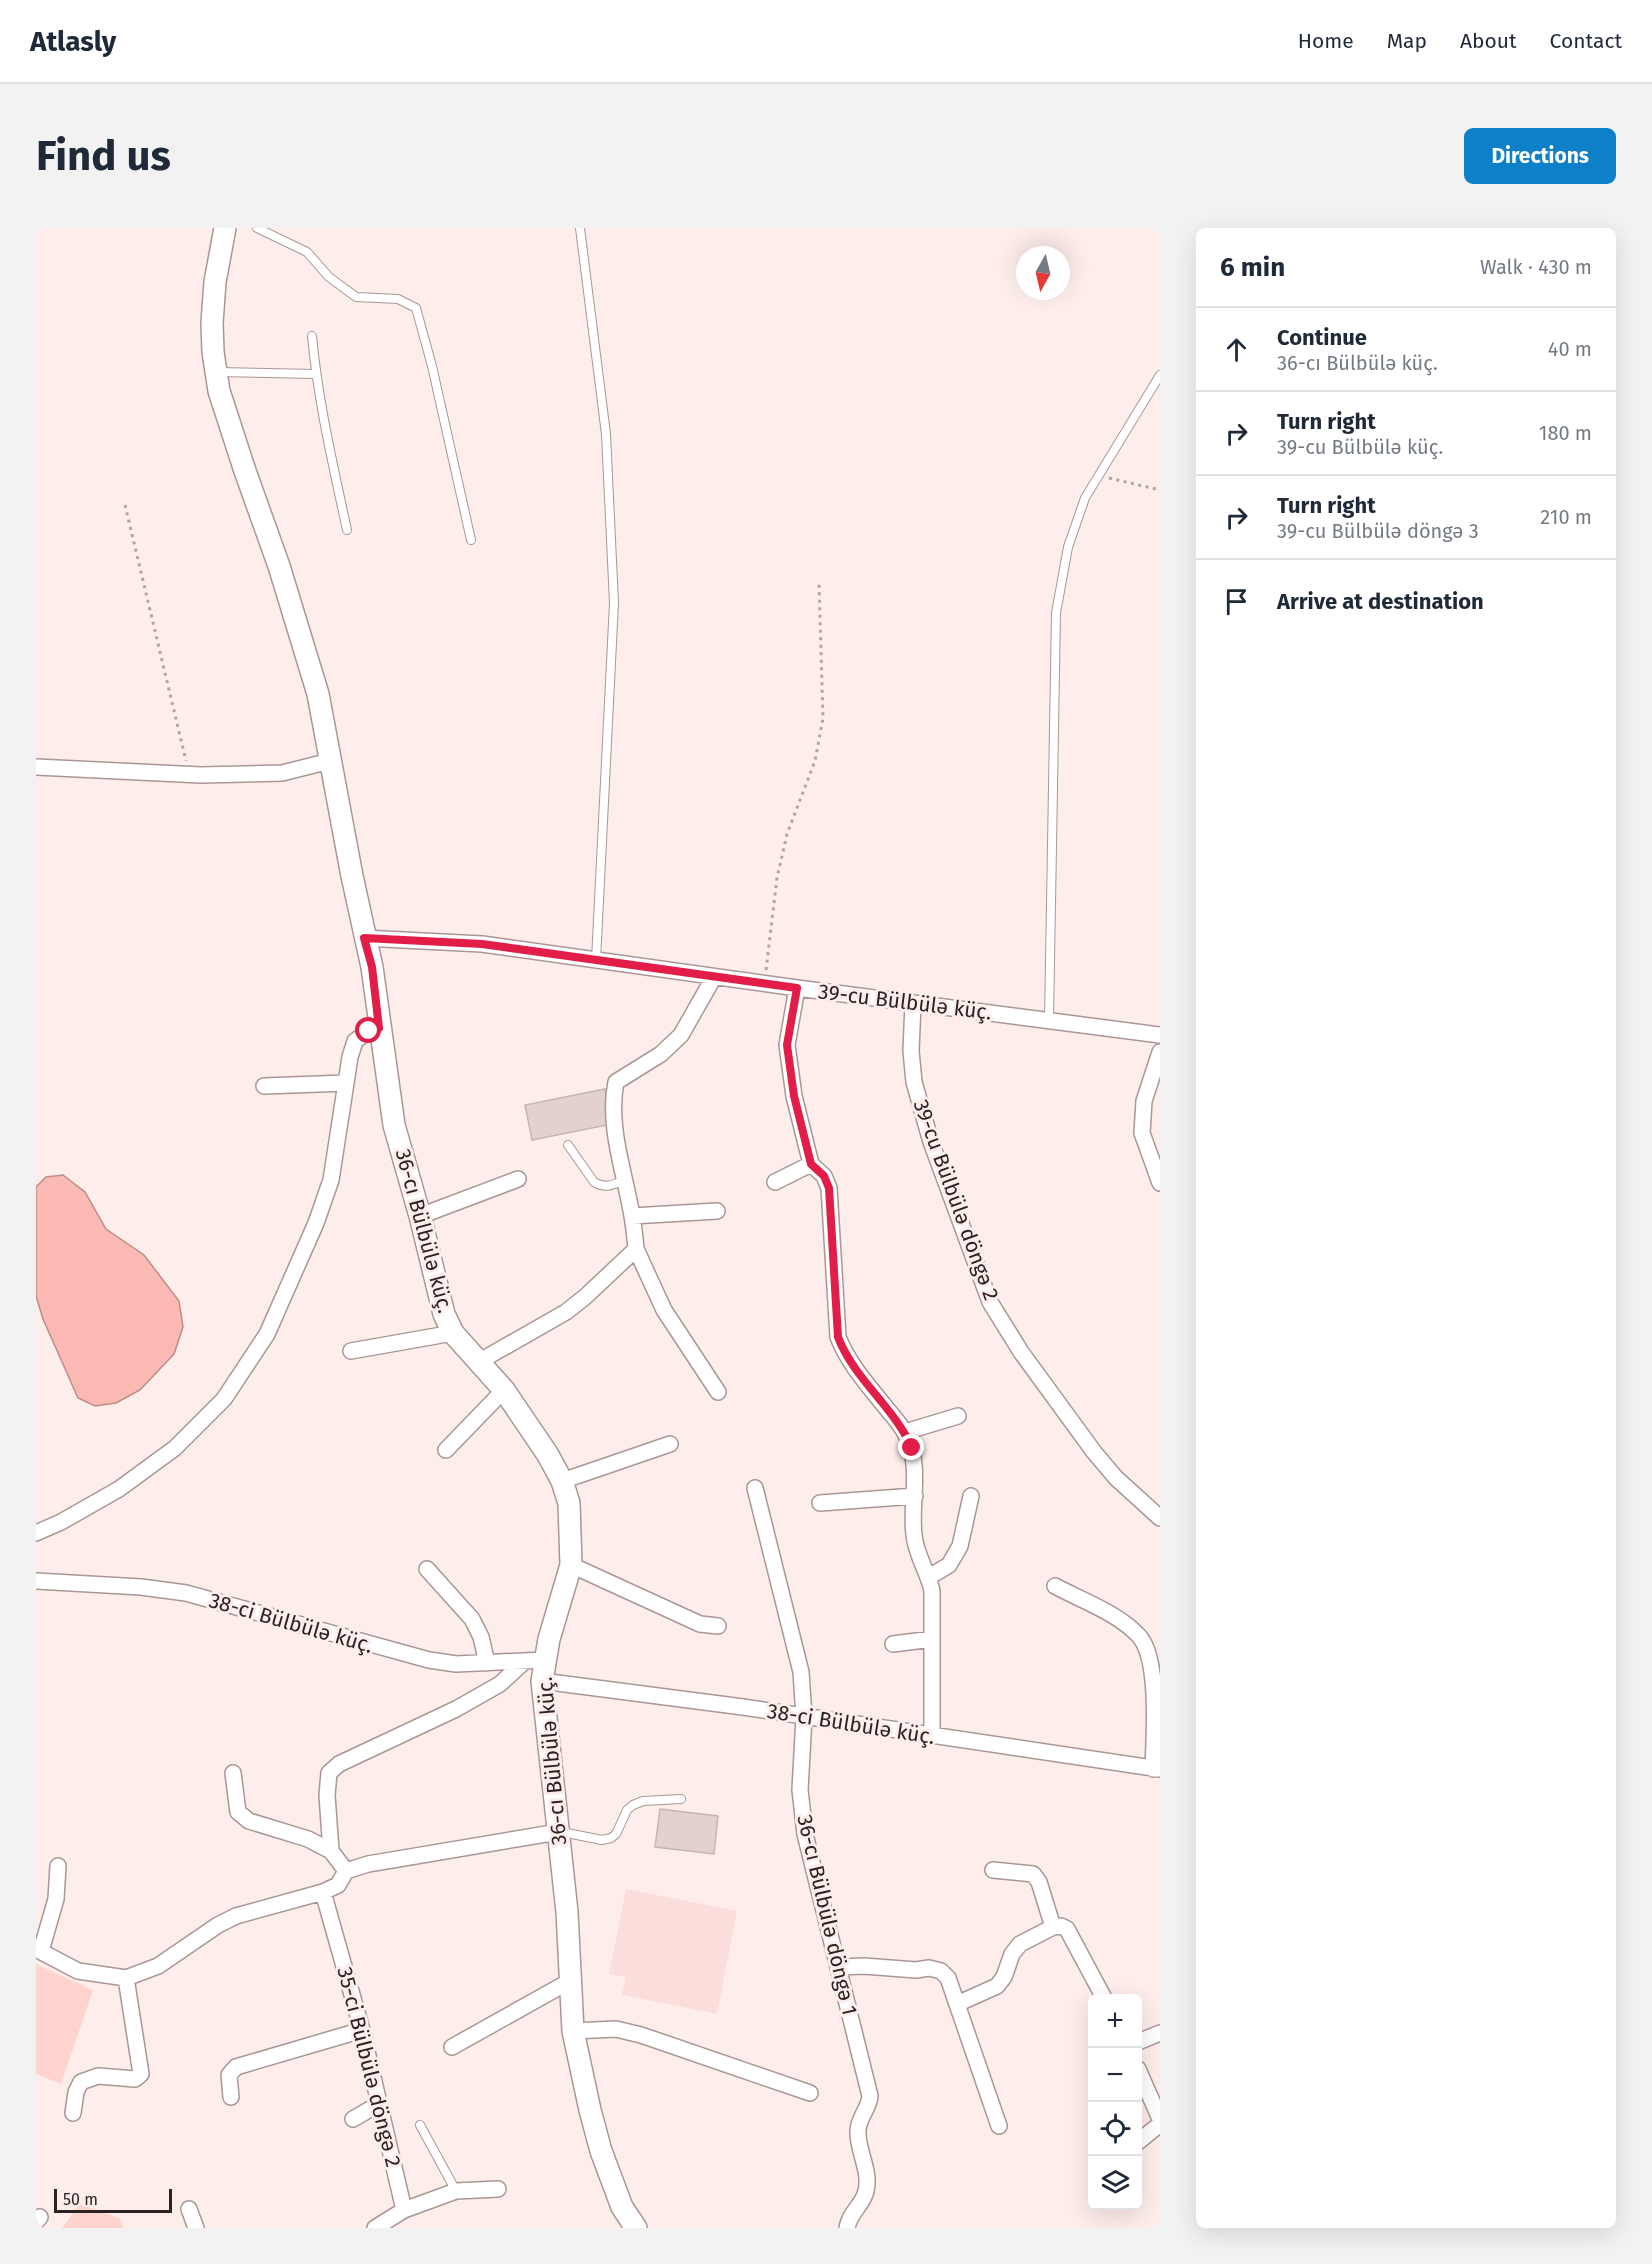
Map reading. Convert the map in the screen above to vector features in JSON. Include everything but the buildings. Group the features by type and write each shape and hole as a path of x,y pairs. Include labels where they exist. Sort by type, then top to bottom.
{"street":[{"name":"36-cı Bülbülə küç.","path":"225,228 215,282 212,323 216,372 226,416 279,566 318,694 364,938 372,967 394,1125 420,1216 444,1314 453,1333 504,1390 548,1455 562,1481 569,1503 571,1565 535,1660 542,1681 567,1912 573,2031 601,2151 622,2207 636,2228"},
{"path":"36,767 189,774 282,773 330,761"},
{"name":"39-cu Bülbülə küç.","path":"364,938 482,944 765,984 1160,1035"},
{"path":"714,977 681,1035 661,1054 616,1082 613,1096 614,1122 636,1249 664,1310 718,1392"},
{"path":"797,988 787,1045 794,1096 811,1164 824,1176 829,1188 838,1337 845,1355 905,1432 912,1448 915,1473 913,1533 918,1556 929,1577 932,1592 932,1736"},
{"name":"39-cu Bülbülə döngə 2","path":"913,1003 911,1051 914,1082 931,1142 990,1302 1021,1352 1094,1452 1116,1478 1160,1518"},
{"path":"36,1533 61,1522 119,1489 175,1448 224,1399 267,1334 316,1223 331,1180 355,1041 369,1031 379,1028"},
{"path":"1160,1052 1144,1101 1142,1133 1160,1183"},
{"path":"264,1086 346,1083"},
{"path":"775,1182 811,1164"},
{"path":"420,1216 518,1179"},
{"path":"632,1216 717,1211"},
{"path":"480,1361 566,1312 636,1249"},
{"path":"351,1351 453,1333"},
{"path":"446,1450 504,1390"},
{"path":"905,1432 958,1416"},
{"path":"562,1481 670,1444"},
{"name":"36-cı Bülbülə döngə 1","path":"755,1488 801,1672 804,1717 800,1790 805,1834 870,2096 869,2106 859,2122 857,2131 867,2178 866,2193 849,2219 847,2228"},
{"path":"820,1503 915,1496"},
{"path":"929,1577 949,1565 960,1546 971,1496"},
{"path":"571,1565 700,1624 718,1626"},
{"path":"427,1569 472,1620 481,1637 487,1663"},
{"name":"38-ci Bülbülə küç.","path":"36,1581 141,1587 186,1593 420,1658 456,1664 535,1660"},
{"path":"1056,1586 1120,1621 1141,1638 1152,1665 1157,1769"},
{"path":"893,1644 932,1640"},
{"path":"331,1851 327,1795 329,1773 339,1764 456,1709 500,1684 535,1660"},
{"name":"38-ci Bülbülə küç.","path":"542,1681 743,1707 1157,1769"},
{"path":"233,1773 238,1812 249,1821 308,1839 331,1851 346,1871"},
{"path":"58,1866 56,1899 39,1950 78,1971 126,1978 158,1966 218,1925 236,1916 323,1892 338,1885 346,1871 368,1864 558,1832"},
{"path":"993,1870 1033,1874 1039,1882 1053,1927"},
{"name":"35-ci Bülbülə döngə 2","path":"323,1892 362,2030 404,2210"},
{"path":"957,2004 997,1986 1004,1977 1012,1954 1020,1944 1053,1927 1061,1926 1067,1929 1102,1994"},
{"path":"839,1967 864,1966 916,1970 929,1968 941,1971 948,1978 999,2126"},
{"path":"73,2113 76,2092 81,2082 98,2076 135,2079 141,2074 126,1978"},
{"path":"452,2047 570,1981"},
{"path":"573,2031 616,2029 641,2035 810,2093"},
{"path":"231,2097 229,2074 236,2067 362,2030"},
{"path":"1142,2040 1160,2033"},
{"path":"1142,2080 1160,2119"},
{"path":"353,2119 380,2104"},
{"path":"1142,2138 1160,2124"},
{"path":"375,2228 404,2210 456,2190 498,2189"},
{"path":"189,2209 196,2228"}],"lane":[{"path":"257,228 307,252 329,277 356,297 398,299 416,308 432,366 471,540"},
{"path":"580,228 606,434 614,603 596,960"},
{"path":"312,336 315,374 347,530"},
{"path":"216,372 315,374"},
{"path":"1049,1020 1056,613 1068,546 1085,498 1160,375"},
{"path":"568,1145 594,1182 600,1186 609,1186 624,1180"},
{"path":"558,1832 602,1840 611,1838 616,1834 627,1810 633,1805 643,1801 681,1799"},
{"path":"420,2125 456,2190"}],"path":[{"path":"1098,476 1160,490"},
{"path":"125,505 189,774"},
{"path":"765,984 777,878 787,834 815,761 823,718 819,583"}],"shaded area":[{"path":"63,1175 85,1192 106,1229 144,1255 179,1301 183,1327 174,1354 140,1390 116,1403 95,1406 78,1398 43,1319 36,1296 36,1187 46,1177"},
{"path":"626,1889 737,1911 717,2014 622,1995 626,1977 609,1974"},
{"path":"36,1964 93,1990 61,2084 36,2074"},
{"path":"79,2204 119,2218 123,2228 62,2228"}],"route":[{"path":"369,1031 379,1028 372,967 364,938 482,944 797,988 787,1045 794,1096 811,1164 824,1176 829,1188 838,1337 845,1355 905,1432 912,1448"}]}
